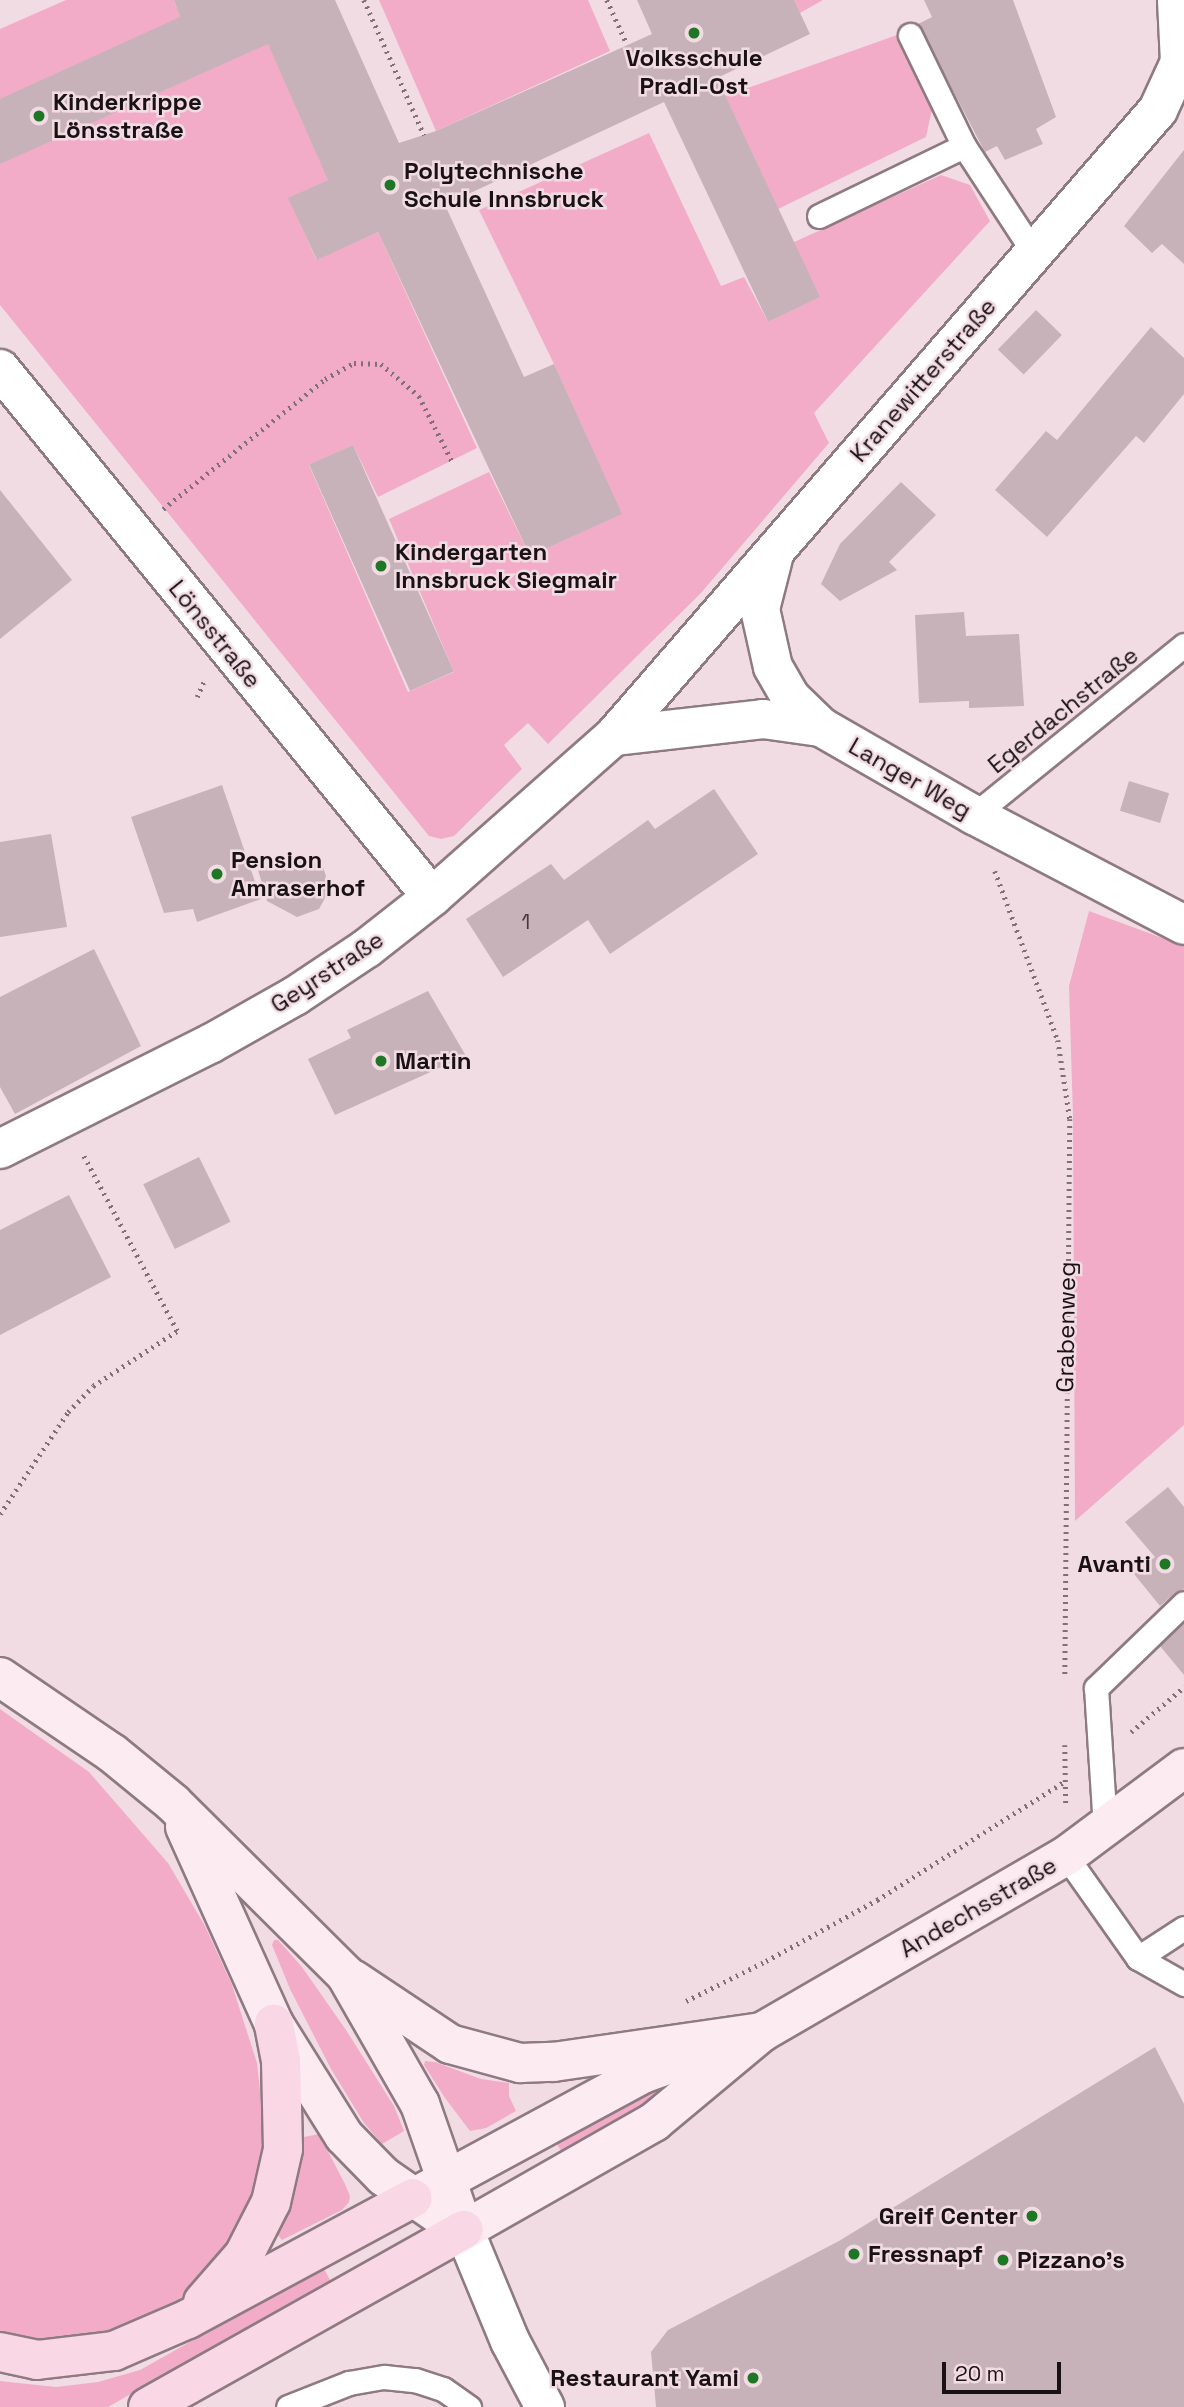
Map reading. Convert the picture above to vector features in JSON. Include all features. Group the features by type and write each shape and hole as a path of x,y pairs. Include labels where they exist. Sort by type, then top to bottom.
{"main road":[{"path":"0,1676 112,1753 173,1802 346,1975 450,2044 520,2063 553,2062 762,2032"},
{"name":"Andechsstraße","path":"464,2230 654,2122 762,2032 1066,1856 1184,1768"},
{"path":"173,1802 274,2024 346,2139 383,2176 464,2230"},
{"path":"346,1975 420,2104 464,2230"},
{"path":"188,2319 244,2255 271,2203 283,2148 281,2061 274,2024"},
{"name":"Andechsstraße","path":"413,2198 642,2074 762,2032"},
{"name":"Andechsstraße","path":"464,2230 472,2185 499,2152"},
{"path":"0,2352 37,2360 114,2351 188,2319 413,2198"},
{"path":"148,2407 464,2230"}],"street":[{"name":"Kranewitterstraße","path":"614,736 1158,110 1180,62 1177,0"},
{"name":"Lönsstraße","path":"0,369 432,897"},
{"path":"776,550 760,609 773,667 790,698 821,727"},
{"name":"Langer Weg","path":"614,736 763,719 821,727 974,815 1184,925"},
{"name":"Geyrstraße","path":"0,1149 210,1044 295,996 367,948 432,897 614,736"},
{"path":"464,2230 510,2341 545,2407"}],"lane":[{"path":"911,35 964,146 1034,253"},
{"path":"819,216 964,146"},
{"name":"Egerdachstraße","path":"974,815 1184,645"},
{"path":"1105,1827 1097,1688 1184,1603"},
{"path":"1066,1856 1138,1958 1184,1984"},
{"path":"1138,1958 1184,1928"},
{"path":"288,2407 349,2383 384,2377 415,2380 443,2389 469,2407"}],"path":[{"path":"364,0 424,135"},
{"path":"607,0 627,44"},
{"path":"163,510 325,379 354,363 381,364 419,396 452,461"},
{"path":"197,697 203,680"},
{"name":"Grabenweg","path":"974,815 1058,1040 1070,1119 1065,1682"},
{"path":"0,1514 68,1412 84,1394 177,1331 64,1118"},
{"path":"1065,1737 1066,1856"},
{"path":"684,2002 877,1900 1065,1781"}],"shaded area":[{"path":"66,0 174,0 180,17 268,44 355,168 289,198 316,259 378,232 477,448 378,497 353,445 309,465 408,692 454,672 389,519 489,472 530,556 621,514 554,364 479,210 649,133 721,286 744,277 768,322 819,297 792,243 941,175 970,185 990,221 814,413 829,443 701,593 548,744 528,723 504,745 522,769 454,836 441,839 429,836 0,305 0,29"},
{"path":"379,0 588,0 610,51 436,131"},
{"path":"794,0 823,0 800,13"},
{"path":"897,35 932,109 926,137 778,209 725,96"},
{"path":"1089,911 1184,946 1184,1425 1075,1521 1073,1116 1069,986"},
{"path":"0,1709 89,1772 168,1863 205,1926 232,1985 257,2063 264,2127 262,2165 255,2192 228,2248 190,2291 146,2321 114,2333 83,2339 35,2341 0,2335"},
{"path":"274,1940 278,1940 302,1967 394,2106 404,2131 382,2144 364,2123 331,2069 290,1989 272,1945"},
{"path":"425,2061 435,2062 481,2079 509,2083 509,2096 516,2111 486,2128 470,2131 445,2098 424,2065"},
{"path":"683,2067 689,2077 561,2151 554,2139"},
{"path":"319,2134 345,2184 350,2196 349,2202 342,2210 282,2240 277,2234 294,2192 300,2162 299,2138"},
{"path":"323,2267 330,2280 108,2407 0,2407 0,2381 56,2387 98,2382 140,2370"}],"building":[{"path":"174,0 335,0 399,143 436,131 652,34 637,0 794,0 810,34 717,78 820,297 768,322 664,102 445,205 524,377 554,364 622,514 530,556 378,232 317,260 288,198 328,180 268,44 0,164 0,99 180,17"},
{"path":"924,0 1013,0 1056,117 1036,129 1043,144 1005,160 997,146 985,152 918,24 932,17"},
{"path":"1184,150 1184,264 1162,244 1152,253 1124,226"},
{"path":"1036,310 1062,335 1024,375 998,350"},
{"path":"1151,327 1184,358 1184,394 1144,443 1136,436 1047,537 995,490 1046,431 1057,440"},
{"path":"353,445 454,672 410,691 309,465"},
{"path":"901,482 936,515 889,562 897,570 840,601 821,584 840,544"},
{"path":"0,490 72,580 0,639"},
{"path":"964,612 966,636 1019,634 1024,706 969,708 969,701 919,703 915,615"},
{"path":"1129,781 1169,793 1160,823 1120,811"},
{"path":"222,785 261,899 197,922 193,909 164,913 131,817"},
{"path":"714,789 758,854 610,954 588,920 503,977 466,919 551,864 564,880 648,820 655,829"},
{"path":"51,834 67,927 0,937 0,842"},
{"path":"302,856 323,867 330,889 319,909 297,917 267,901 258,870"},
{"path":"94,949 141,1046 15,1114 0,1087 0,997"},
{"path":"428,991 466,1056 335,1115 308,1059 351,1038 347,1030"},
{"path":"199,1157 231,1222 175,1249 143,1184"},
{"path":"69,1195 111,1277 0,1335 0,1230"},
{"name":"Avanti","path":"1168,1487 1184,1507 1184,1589 1160,1606 1134,1574 1155,1557 1125,1522"},
{"path":"1184,1622 1184,1675 1160,1646"},
{"name":"Greif Center","path":"1155,2047 1184,2104 1184,2407 656,2407 651,2352 668,2330 839,2241"}],"place":[{"name":"Volksschule Pradl-Ost","path":"694,33"},
{"name":"Kinderkrippe Lönsstraße","path":"39,116"},
{"name":"Polytechnische Schule Innsbruck","path":"390,185"},
{"name":"Kindergarten Innsbruck Siegmair","path":"381,566"},
{"name":"Pension Amraserhof","path":"217,874"},
{"name":"Martin","path":"381,1061"},
{"name":"Avanti","path":"1165,1564"},
{"name":"Greif Center","path":"1032,2216"},
{"name":"Fressnapf","path":"854,2254"},
{"name":"Pizzano's","path":"1003,2260"},
{"name":"Restaurant Yami","path":"753,2378"}]}
